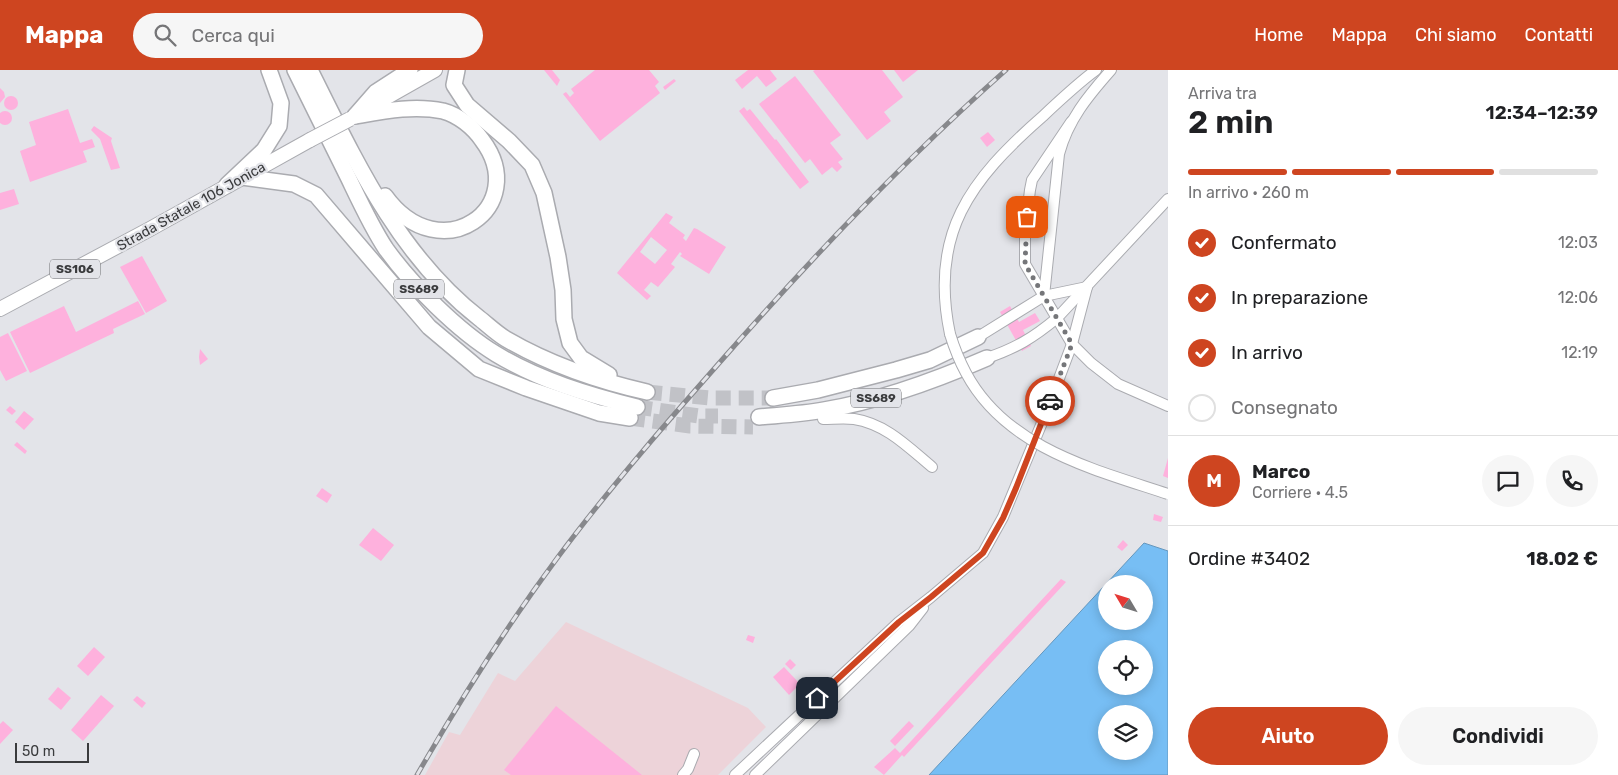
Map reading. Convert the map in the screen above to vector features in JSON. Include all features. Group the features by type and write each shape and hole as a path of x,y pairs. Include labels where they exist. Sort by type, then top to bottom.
{"highway":[{"path":"227,185 264,150 279,126 281,103 269,70"},
{"name":"SS689","path":"242,177 294,184 316,196 428,327 479,369 526,388 599,412 634,413 602,398 546,379 496,354 464,330 421,291 386,249 295,70"},
{"name":"SS689","path":"311,70 360,170 405,242 434,278 465,307 505,338 551,362 618,386 647,392 602,372 581,358 570,343 564,319 563,290 558,257 541,186 532,165 510,141 467,105 454,85 457,70"},
{"path":"352,117 376,92 410,70"},
{"path":"352,117 400,109 433,110 451,114 472,129 486,145 495,167 496,189 486,211 470,224 460,229 436,230 419,225 402,214 392,206 378,186 360,170"},
{"name":"SS689","path":"773,398 818,390 930,360 978,336"},
{"name":"SS689","path":"823,419 756,422 824,410 885,396 938,379 987,358"},
{"path":"823,419 885,396"}],"main road":[{"name":"Strada Statale 106 Jonica","path":"0,309 150,229 435,70"}],"street":[{"path":"1096,70 1004,151 977,184 964,206 953,228 943,271 950,334 960,362 979,393 998,415 1020,434 1062,456 1168,494"},
{"path":"1111,70 1086,98 1032,180 1025,231 1025,264 1072,344 1118,384 1168,406"},
{"path":"1044,296 1059,154 1062,140 1071,122"},
{"path":"987,358 1013,349 1057,318 1168,199"},
{"path":"978,336 1044,296 1087,287"},
{"path":"735,775 899,622 983,553 1003,518 1043,421 1072,344 1087,287"},
{"path":"823,419 854,419 880,426 902,441 932,467"},
{"path":"756,775 909,626 931,597"},
{"path":"683,775 688,769 694,754"}],"shaded area":[{"path":"566,622 748,708 766,727 718,775 425,775 449,732 460,735 498,673 515,681"}],"water":[{"path":"1144,543 1168,551 1168,775 929,775 1098,593 1098,630 1153,630 1153,575 1114,575"}],"building":[{"path":"544,70 552,70 560,80 557,86"},
{"path":"595,70 649,70 659,82 655,86 660,93 600,141 563,94 566,92 570,97 574,93 571,89"},
{"path":"748,70 770,70 777,79 766,87 757,76 742,89 735,80"},
{"path":"882,70 903,97 884,112 891,121 867,140 813,71"},
{"path":"894,70 918,70 903,82"},
{"path":"795,76 841,135 830,143 843,159 838,162 842,167 837,172 832,167 822,175 810,159 805,163 759,104"},
{"path":"674,79 676,81 665,90 663,87"},
{"path":"0,88 4,92 5,97 0,103"},
{"path":"8,96 14,96 18,103 14,110 8,110 4,106 4,100"},
{"path":"744,107 747,111 750,109 776,139 809,182 800,189 739,111"},
{"path":"68,109 80,143 92,139 95,147 83,151 87,162 30,182 20,151 36,145 29,122"},
{"path":"5,111 11,115 10,123 5,125 0,123 0,113"},
{"path":"94,126 112,138 111,141 120,168 111,170 100,139 91,130"},
{"path":"988,132 995,140 987,147 980,138"},
{"path":"14,189 19,204 0,210 0,193"},
{"path":"1031,211 1039,212 1038,219 1031,219"},
{"path":"666,213 673,217 669,223 685,235 683,238 686,241 694,228 726,247 709,274 680,256 682,254 680,252 671,264 675,267 658,287 651,282 644,290 651,296 647,300 617,273","holes":["651,237 667,250 655,264 640,252"]},
{"path":"142,256 167,301 146,313 120,267"},
{"path":"138,301 145,314 113,329 114,333 30,373 10,332 64,306 76,332"},
{"path":"1010,306 1019,322 1035,313 1040,321 1023,330 1031,346 1022,351 1000,312"},
{"path":"8,333 27,371 6,381 0,370 0,337"},
{"path":"200,349 208,359 200,365 199,357"},
{"path":"10,406 16,411 12,415 6,410"},
{"path":"24,411 34,419 24,430 15,422"},
{"path":"17,442 27,451 25,454 14,445"},
{"path":"1168,458 1168,478 1163,476"},
{"path":"322,488 332,495 327,503 316,496"},
{"path":"1154,514 1163,517 1161,522 1153,520"},
{"path":"373,528 394,545 381,561 359,545"},
{"path":"1123,540 1128,545 1122,551 1117,547"},
{"path":"1061,579 1066,582 904,757 902,755 884,775 874,767 895,748 900,753"},
{"path":"748,635 755,637 753,643 746,640"},
{"path":"94,647 105,657 88,676 77,666"},
{"path":"790,659 796,665 791,670 785,664"},
{"path":"784,667 800,684 789,695 773,677"},
{"path":"58,687 71,698 61,710 48,699"},
{"path":"101,695 114,706 83,741 71,730"},
{"path":"137,696 146,703 142,708 133,700"},
{"path":"556,706 642,775 511,775 504,770"},
{"path":"3,721 13,730 0,744 0,724"},
{"path":"909,721 914,726 895,746 890,741"}],"tunnel":[{"path":"647,392 710,398 773,398"},
{"path":"637,407 699,416 718,416"},
{"path":"630,418 690,426 753,427"}],"railway":[{"path":"417,775 450,719 520,610 579,529 622,475 736,344 833,238 935,135 1006,70"}],"way so far":[{"path":"1027,217 1025,264 1072,344 1050,401"}],"route":[{"path":"817,698 899,622 983,553 1003,518 1050,401"}]}
